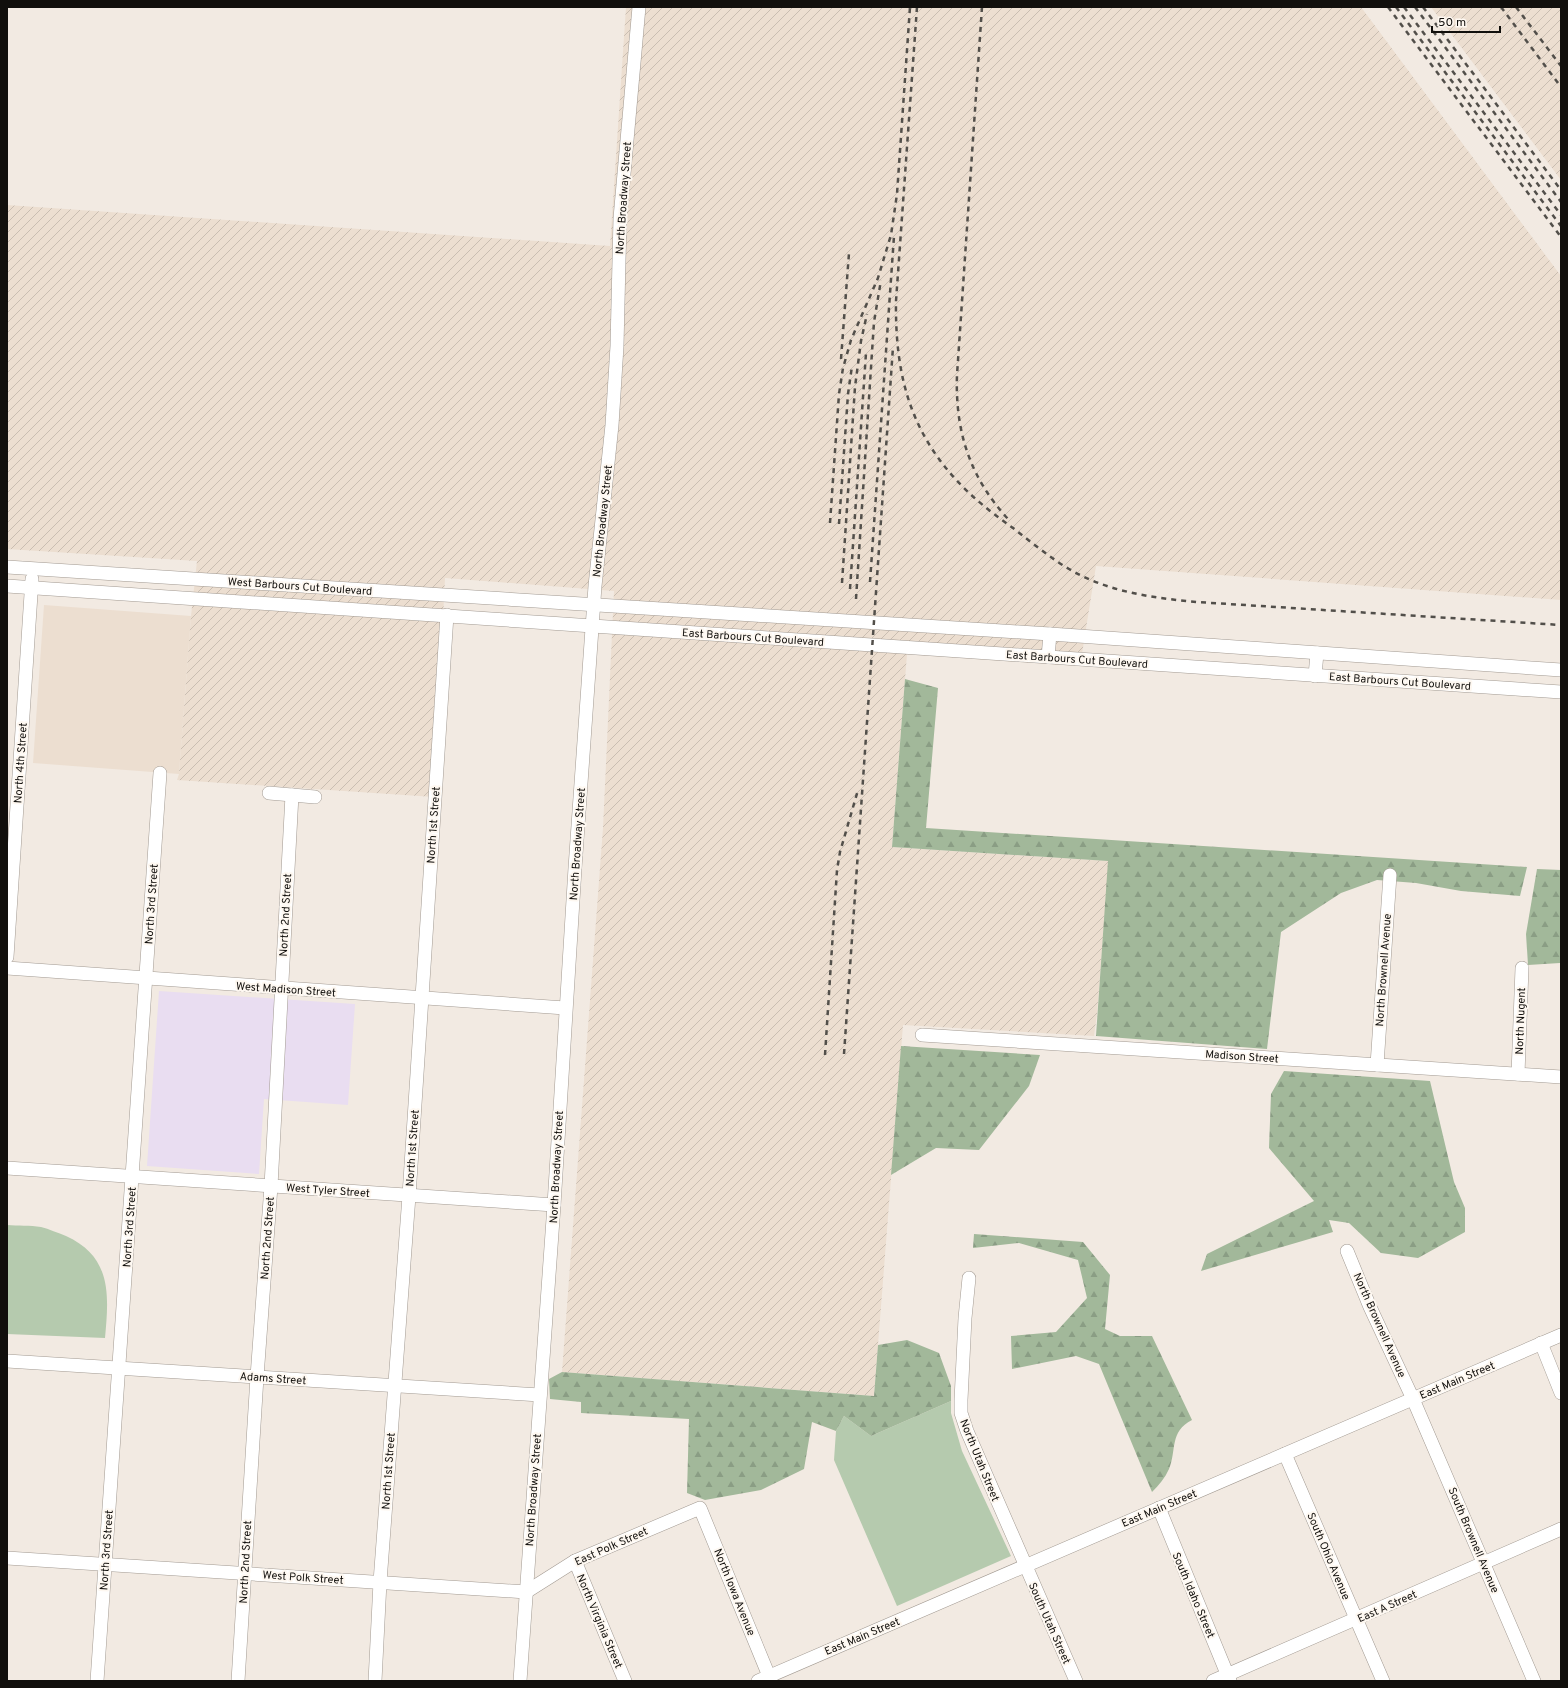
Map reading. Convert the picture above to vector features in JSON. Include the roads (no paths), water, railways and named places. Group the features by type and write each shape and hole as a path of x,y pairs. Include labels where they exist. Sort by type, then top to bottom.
{"street":[{"name":"North Broadway Street","path":"520,1681 554,1205 565,1008 592,625 612,425 617,346 620,218 639,7"},
{"name":"West Barbours Cut Boulevard","path":"7,567 594,604"},
{"name":"North 4th Street","path":"7,957 33,569"},
{"path":"174,597 176,578"},
{"path":"263,604 266,584"},
{"name":"West Barbours Cut Boulevard","path":"7,586 592,625"},
{"name":"East Barbours Cut Boulevard","path":"594,604 1561,670"},
{"name":"North 1st Street","path":"375,1681 380,1582 408,1196 447,615"},
{"path":"827,642 829,620"},
{"name":"East Barbours Cut Boulevard","path":"592,625 1561,692"},
{"path":"1048,657 1050,634"},
{"path":"1315,676 1317,653"},
{"path":"1522,689 1524,667"},
{"name":"North 3rd Street","path":"97,1681 160,773"},
{"path":"269,793 315,797"},
{"name":"North 2nd Street","path":"238,1681 257,1377 271,1186 292,795"},
{"name":"North Brownell Avenue","path":"1377,1065 1390,875"},
{"name":"West Madison Street","path":"7,968 565,1008"},
{"name":"North Nugent","path":"1518,1074 1522,968"},
{"name":"Madison Street","path":"922,1035 1561,1077"},
{"name":"West Tyler Street","path":"7,1168 554,1205"},
{"name":"North Brownell Avenue","path":"1347,1252 1370,1308 1413,1398"},
{"name":"North Utah Street","path":"969,1278 964,1318 961,1413 967,1431 1024,1565"},
{"name":"East Main Street","path":"766,1679 1024,1565 1561,1335"},
{"path":"1541,1344 1561,1393"},
{"name":"Adams Street","path":"7,1361 540,1395"},
{"name":"South Brownell Avenue","path":"1413,1398 1534,1681"},
{"name":"South Ohio Avenue","path":"1285,1454 1383,1681"},
{"name":"East Polk Street","path":"526,1592 575,1562 700,1508"},
{"name":"North Iowa Avenue","path":"700,1508 766,1679"},
{"name":"South Idaho Street","path":"1159,1508 1229,1678"},
{"name":"East A Street","path":"1213,1681 1229,1678 1561,1529"},
{"name":"West Polk Street","path":"7,1558 526,1592"},
{"name":"North Virginia Street","path":"575,1562 625,1681"},
{"name":"South Utah Street","path":"1024,1565 1076,1681"}],"railway":[{"path":"830,523 839,394 843,368 851,340 878,278 891,235 897,194 910,7"},
{"path":"917,7 896,301 896,328 903,378 909,402 918,425 930,446 970,494 1054,560 1084,577 1131,593 1197,602 1561,625"},
{"path":"982,7 957,375 957,396 962,435 975,471 995,504 1009,520"},
{"path":"1388,7 1561,237"},
{"path":"1396,7 1561,226"},
{"path":"1404,7 1561,215"},
{"path":"1415,7 1561,202"},
{"path":"1423,7 1561,190"},
{"path":"1501,7 1561,87"},
{"path":"1516,7 1561,66"},
{"path":"870,582 894,236"},
{"path":"841,359 849,253"},
{"path":"856,599 874,322 881,280"},
{"path":"842,583 855,387 861,341 867,314"},
{"path":"844,1054 893,347"},
{"path":"850,589 866,353"},
{"path":"839,524 848,394 852,366"},
{"path":"825,1055 837,870 840,852 858,790"}]}
